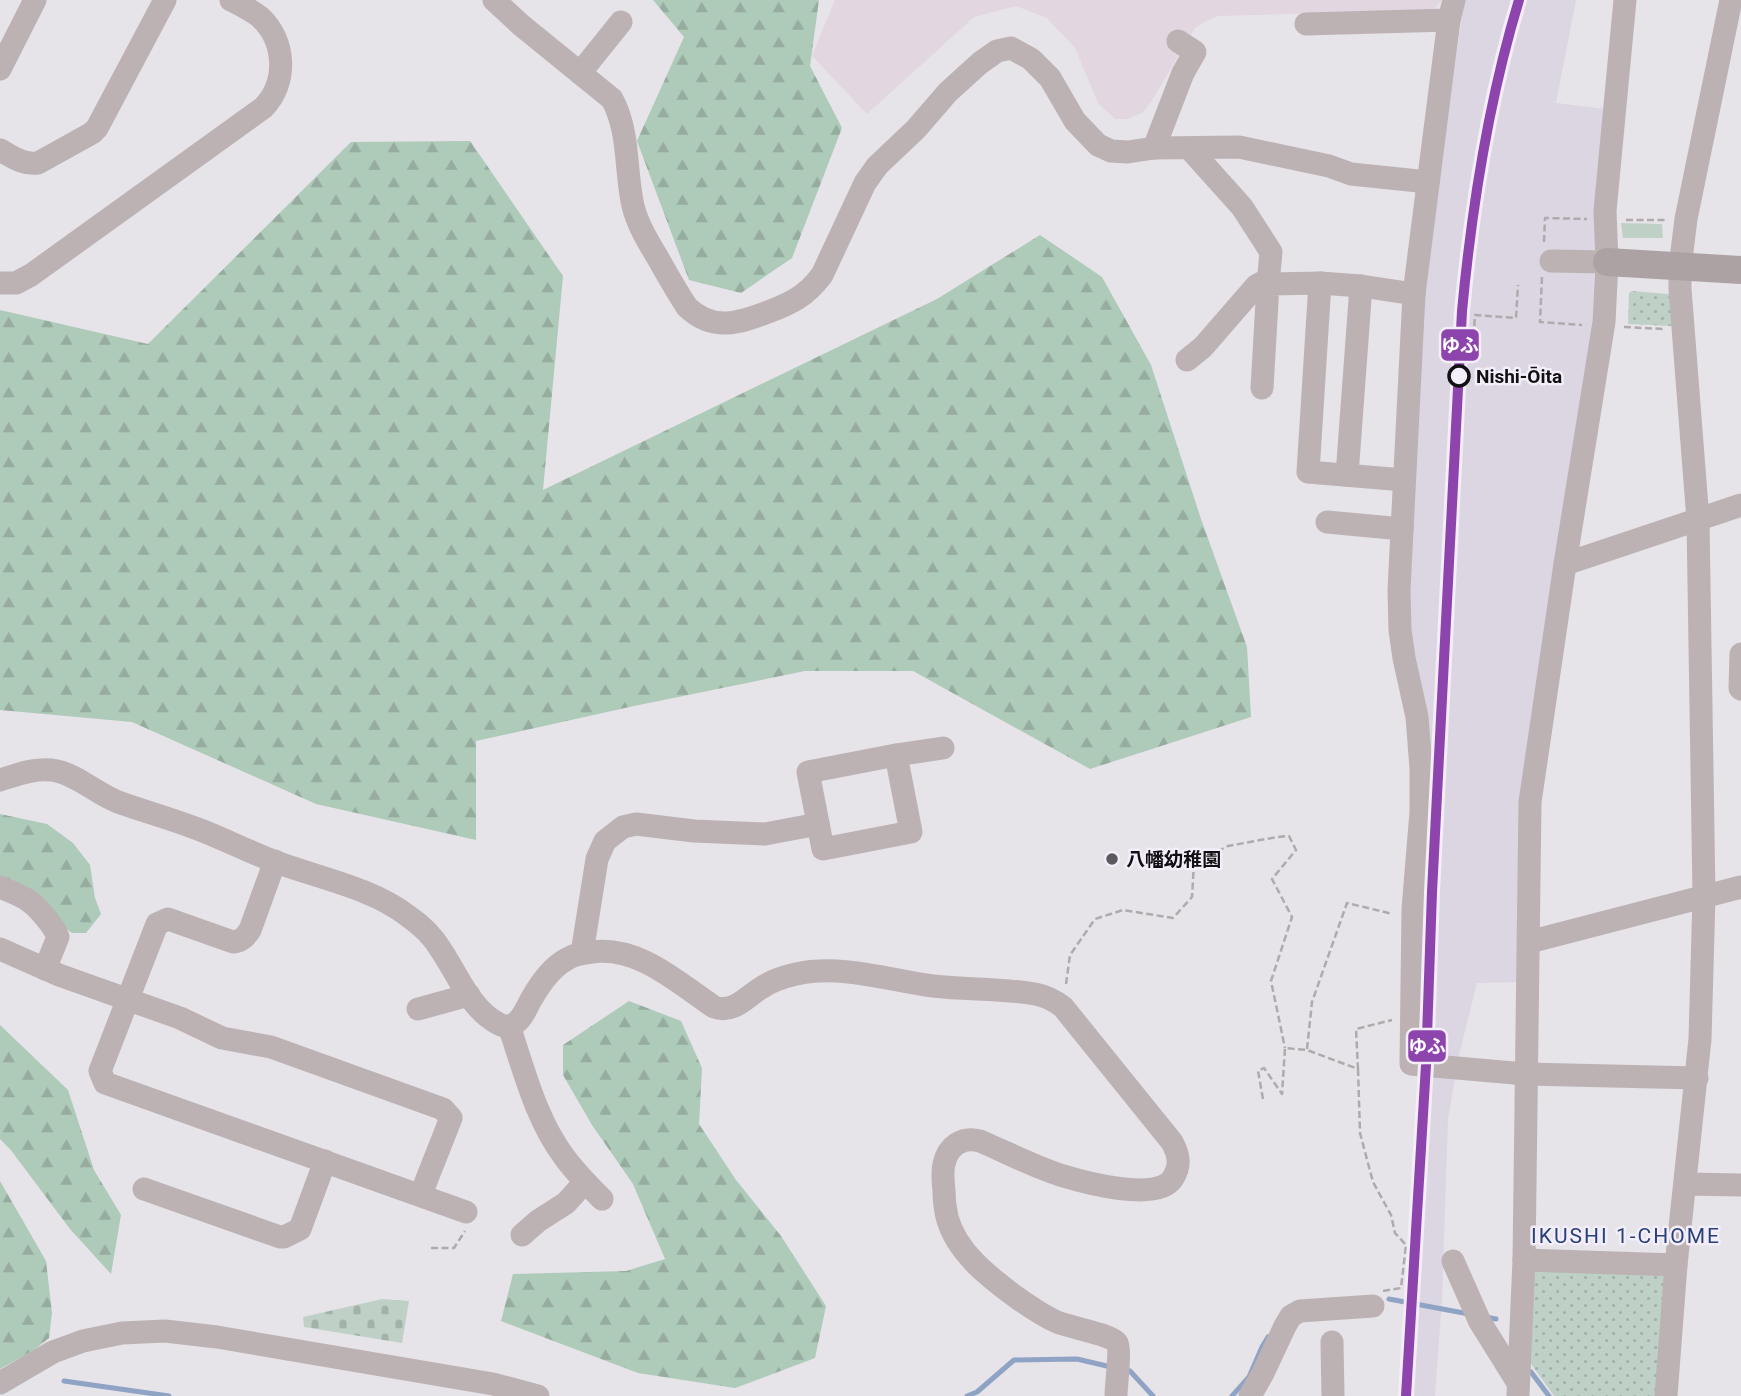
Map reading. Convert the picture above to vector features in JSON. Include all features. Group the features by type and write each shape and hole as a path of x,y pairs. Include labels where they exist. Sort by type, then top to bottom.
{"main road":[{"path":"1606,262 1741,270"}],"street":[{"path":"0,69 34,0"},
{"path":"0,150 19,161 33,164 92,133 165,0"},
{"path":"0,283 16,283 31,275 270,101 280,77 276,40 256,15 231,0"},
{"path":"494,0 521,26 612,99 623,130 637,219 687,307 695,315 720,324 748,320 798,299 812,288 832,255 864,183 877,166 916,129 948,92 980,63 997,51 1011,48 1031,59 1050,78 1075,121 1098,145 1111,151 1239,147 1329,166 1351,174 1428,182"},
{"path":"1518,1389 1524,1260 1530,802 1603,326 1605,211 1625,0"},
{"path":"1666,1396 1676,1265 1700,1039 1704,896 1698,520 1680,267 1686,219 1731,0"},
{"path":"1306,24 1451,10 1415,294 1399,590 1400,630 1417,717 1421,768 1413,919 1411,1064 1526,1074 1697,1078"},
{"path":"580,73 621,22"},
{"path":"1154,148 1195,51 1178,41"},
{"path":"1189,148 1242,207 1271,252 1262,387"},
{"path":"1551,261 1606,262"},
{"path":"1187,360 1203,347 1256,286 1268,281 1361,286 1415,294"},
{"path":"1320,283 1308,472 1404,480"},
{"path":"1347,475 1361,286"},
{"path":"1565,564 1741,505"},
{"path":"1327,522 1402,529"},
{"path":"1741,653 1741,689"},
{"path":"895,755 911,832 823,849 808,772 895,755 943,748"},
{"path":"0,780 29,771 58,772 111,799 206,832 394,906 428,933 469,995 485,1014 501,1025 509,1026 521,1017 556,965 582,953 609,951 631,955 650,964 719,1009 737,1005 773,981 820,971 1047,997 1063,1007 1172,1142 1179,1161 1172,1180 1164,1186 1148,1189 1110,1187 1060,1175 980,1141 968,1139 951,1149 944,1165 945,1207 953,1232 967,1254 1005,1289 1056,1321 1111,1336 1116,1340 1119,1349 1116,1396"},
{"path":"582,953 597,859 604,841 622,827 636,824 694,831 765,834 818,824"},
{"path":"275,861 250,930 239,941 233,942 168,919 158,923 100,1071 105,1083 466,1212"},
{"path":"0,887 29,899 55,929 58,937 45,969"},
{"path":"1529,942 1741,887"},
{"path":"0,949 45,969 180,1018 222,1038 271,1047 443,1109 451,1118 421,1194"},
{"path":"418,1009 469,995"},
{"path":"509,1026 545,1124 564,1156 602,1199"},
{"path":"144,1189 284,1237 300,1229 325,1161"},
{"path":"522,1235 566,1203 585,1182"},
{"path":"1685,1184 1741,1185"},
{"path":"1524,1260 1676,1265"},
{"path":"1453,1261 1475,1312 1518,1389"},
{"path":"1250,1396 1291,1316 1300,1311 1373,1306"},
{"path":"0,1383 53,1352 83,1341 122,1333 165,1331 217,1337 472,1380 538,1396"},
{"path":"1332,1342 1333,1396"}],"path":[{"path":"1473,346 1475,315 1516,318 1518,285"},
{"path":"1063,1007 1070,955 1096,919 1123,910 1173,918 1192,897 1194,863 1228,846 1289,836 1296,849 1272,879 1292,917 1271,981 1285,1048 1282,1094 1264,1068 1258,1071 1263,1099"},
{"path":"1307,1050 1312,1002 1347,903 1413,919"},
{"path":"1373,1306 1378,1292 1401,1288 1406,1245 1395,1233 1391,1215 1373,1182 1360,1133 1356,1029 1412,1015"},
{"path":"1285,1048 1307,1050 1358,1069"},
{"path":"431,1248 454,1248 468,1227 466,1212"}],"shaded area":[{"path":"835,0 1442,0 1433,10 1218,16 1195,28 1142,113 1127,119 1115,119 1098,103 1075,48 1047,18 1016,6 974,17 867,114 812,56"},
{"path":"1464,0 1576,0 1556,103 1606,109 1596,210 1592,340 1519,982 1477,983 1458,1059 1448,1119 1442,1299 1435,1396 1399,1396 1410,1238 1419,1032 1407,639 1423,300"}],"green space":[{"path":"653,0 819,0 810,66 842,128 792,258 741,293 689,280 637,141 684,37"},
{"path":"470,141 563,276 543,490 937,299 1040,235 1102,277 1151,365 1201,519 1247,647 1251,717 1090,769 913,671 805,671 476,741 476,840 316,804 132,722 0,710 0,310 148,344 351,142"},
{"path":"1621,223 1662,224 1663,238 1623,238"},
{"path":"1629,293 1669,294 1673,326 1628,324"},
{"path":"0,814 47,824 73,843 90,865 95,898 101,914 86,933 72,933 0,881"},
{"path":"629,1001 681,1021 702,1068 699,1124 736,1180 781,1236 826,1306 815,1358 735,1388 638,1373 501,1321 513,1274 626,1271 665,1259 633,1184 592,1125 563,1075 563,1045"},
{"path":"0,1025 68,1090 94,1170 121,1215 111,1274 70,1229 0,1139"},
{"path":"0,1181 46,1261 52,1313 49,1338 34,1350 0,1369"},
{"path":"1532,1270 1669,1273 1656,1396 1554,1396 1531,1364"},
{"path":"382,1299 409,1301 402,1343 304,1327 303,1317"}],"waterway":[{"path":"1389,1299 1469,1314"},
{"path":"1485,1317 1496,1319"},
{"path":"1232,1396 1249,1377 1268,1337"},
{"path":"967,1396 977,1392 1014,1360 1077,1359 1111,1367"},
{"path":"1124,1370 1130,1371 1153,1396"},
{"path":"1531,1372 1549,1396"},
{"path":"64,1381 169,1396"}],"transit line":[{"name":"ゆふ","path":"1406,1396 1426,1065 1432,892 1462,311 1471,232 1490,115 1519,0"}],"place":[{"name":"Nishi-Ōita","path":"1459,376"},
{"name":"八幡幼稚園","path":"1112,859"}],"district":[{"name":"IKUSHI 1-CHOME","path":"1626,1236"}]}
